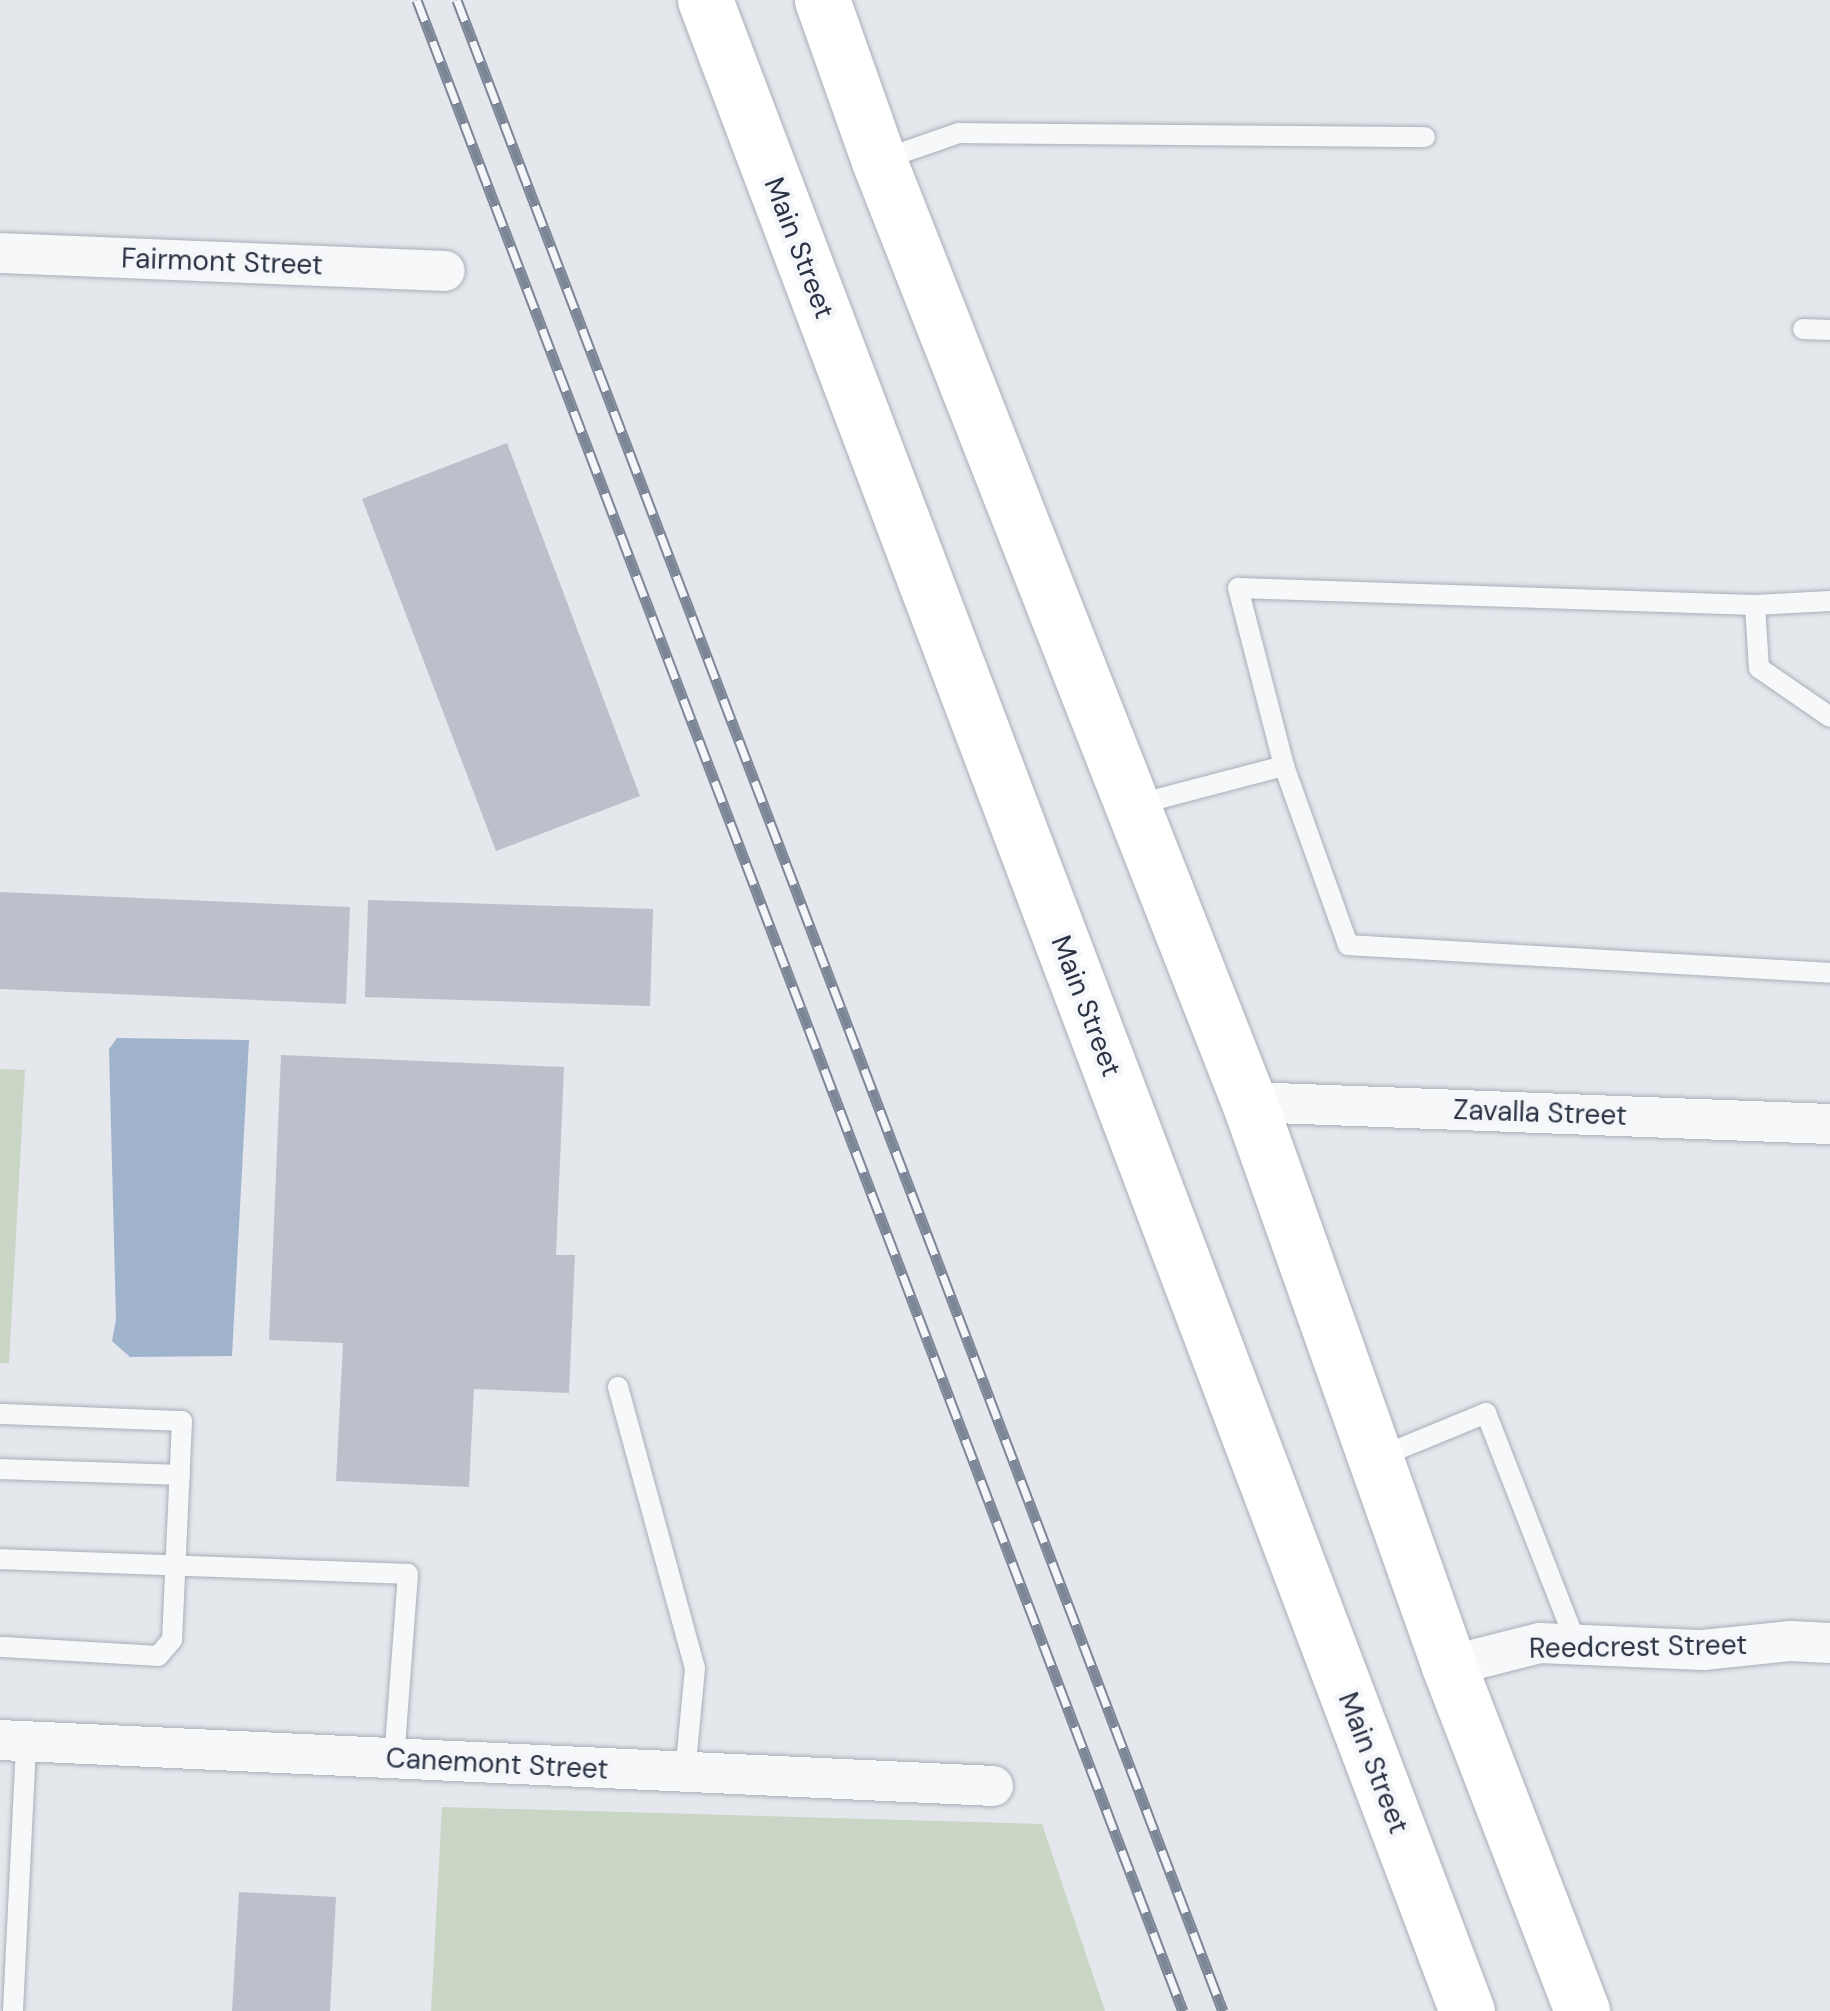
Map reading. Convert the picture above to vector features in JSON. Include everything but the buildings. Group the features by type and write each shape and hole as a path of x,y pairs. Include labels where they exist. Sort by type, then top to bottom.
{"highway":[{"name":"Main Street","path":"705,0 1467,2011"},
{"path":"822,0 879,161 1249,1102 1448,1666 1582,2011"}],"street":[{"name":"Fairmont Street","path":"0,253 445,271"},
{"name":"Zavalla Street","path":"1249,1102 1830,1124"},
{"name":"Reedcrest Street","path":"1448,1666 1540,1643 1703,1650 1790,1641 1830,1643"},
{"name":"Canemont Street","path":"13,1741 993,1786"}],"lane":[{"path":"879,161 959,134 1425,137"},
{"path":"1803,329 1830,330"},
{"path":"1830,601 1755,605 1238,588 1284,766 1348,945 1830,974"},
{"path":"1755,605 1760,668 1830,718"},
{"path":"1133,806 1284,766"},
{"path":"618,1388 695,1668 684,1772"},
{"path":"1375,1459 1486,1412 1577,1645"},
{"path":"0,1414 182,1421 172,1640 158,1656 0,1647"},
{"path":"0,1470 180,1475"},
{"path":"0,1559 408,1574 394,1759"},
{"path":"13,1741 13,2011"}],"green space":[{"path":"0,1069 25,1070 9,1363 0,1363"},
{"path":"442,1807 1042,1824 1105,2011 431,2011"}],"water":[{"path":"117,1038 249,1040 232,1356 130,1357 112,1341 116,1319 109,1049"}],"railway":[{"path":"417,0 1183,2011"},
{"path":"457,0 1223,2011"}]}
